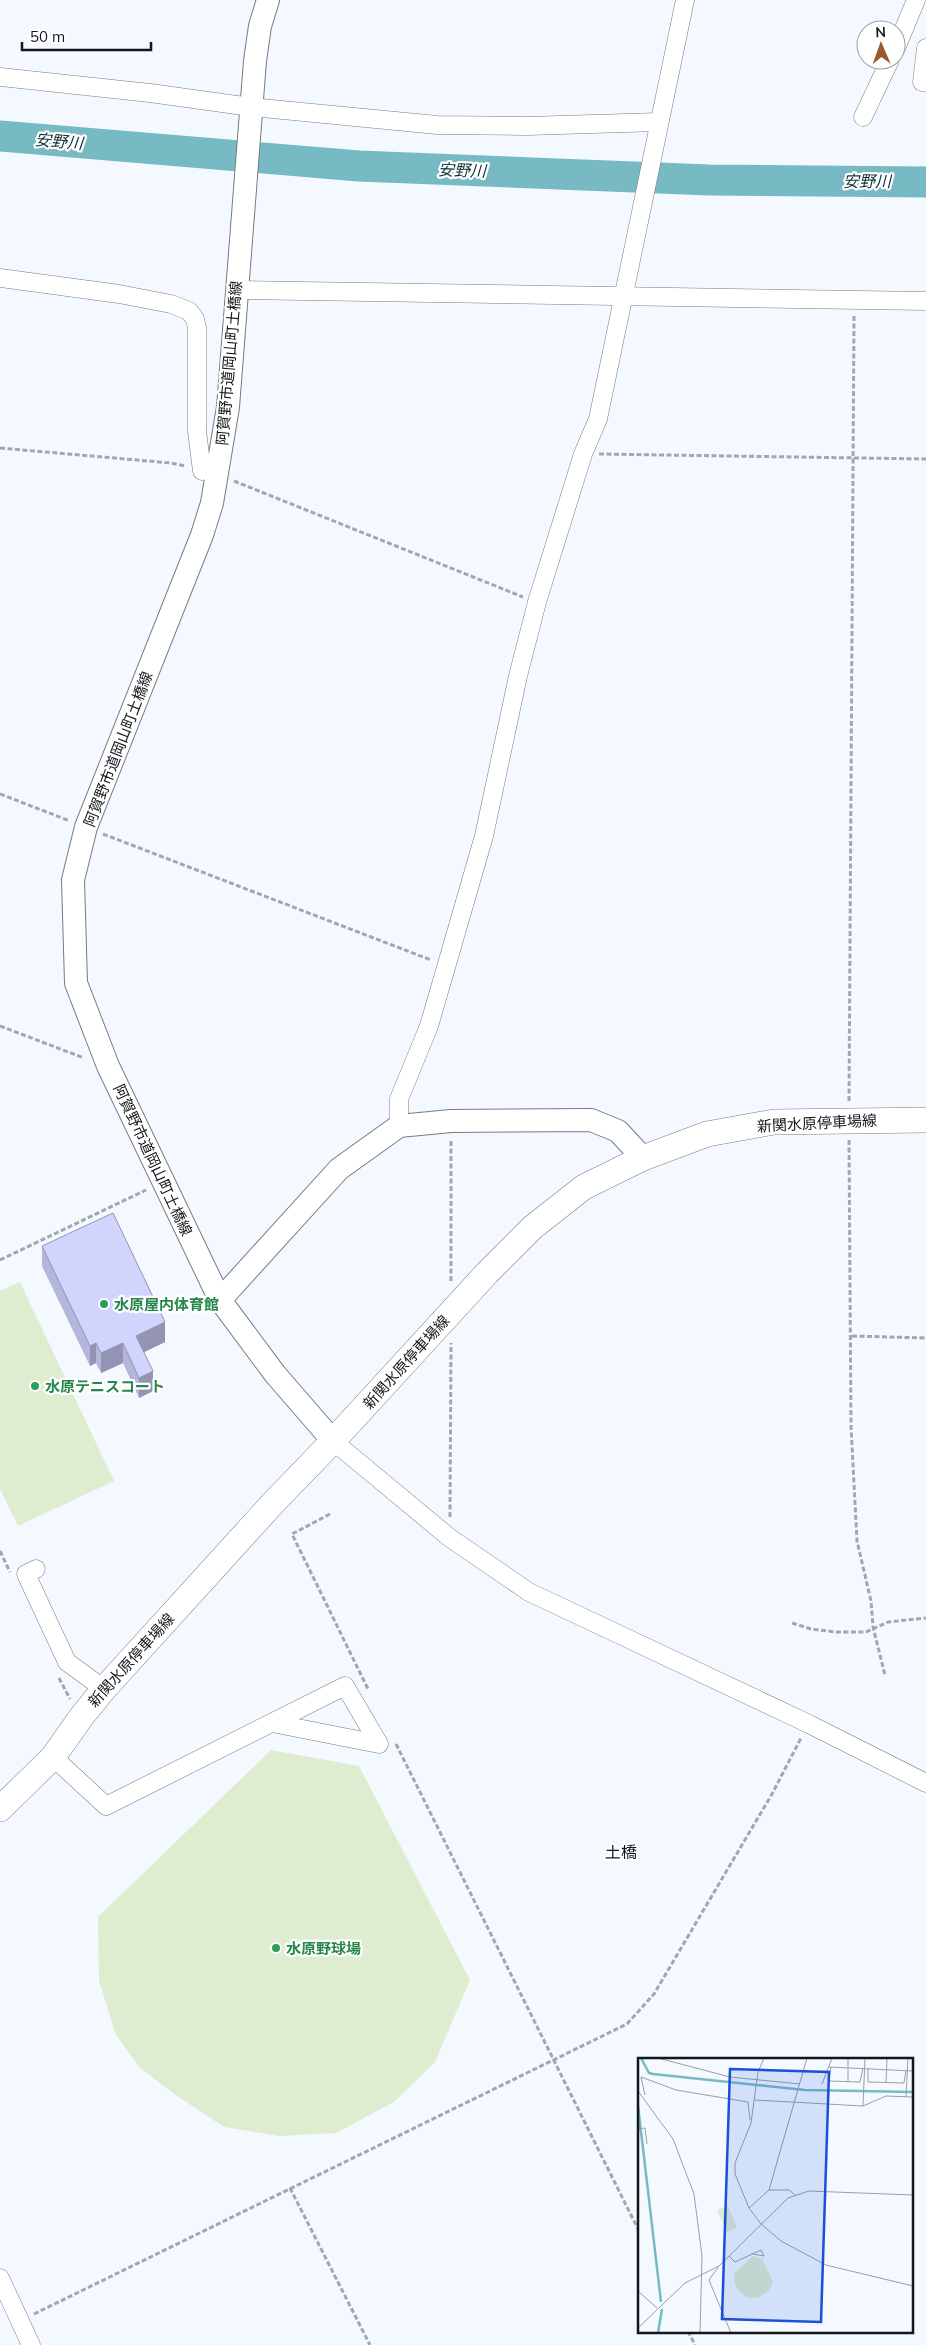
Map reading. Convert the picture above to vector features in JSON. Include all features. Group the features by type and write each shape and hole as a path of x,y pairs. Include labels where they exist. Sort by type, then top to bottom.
{"main road":[{"name":"新関水原停車場線","path":"0,1809 53,1757 104,1689 273,1503 333,1441 487,1273 532,1227 584,1187 643,1158 706,1134 774,1122 926,1120"}],"street":[{"name":"阿賀野市道岡山町土橋線","path":"268,0 260,26 254,62 228,407 210,473 212,503 202,535 86,827 73,880 76,983 108,1066 162,1183 220,1300 275,1374 333,1441"},
{"path":"399,1126 399,1099 429,1026 484,836 518,676 537,602 583,454 598,420 685,0"},
{"path":"906,24 916,0"},
{"path":"926,48 922,82 926,82"},
{"path":"862,117 885,70"},
{"path":"0,77 150,93 251,107 436,125 657,128"},
{"path":"0,278 119,294 171,304 189,312 195,319 197,328 197,431 210,473"},
{"path":"237,280 926,301"},
{"path":"220,1300 338,1169 399,1126 451,1121 591,1120 618,1131 643,1158"},
{"path":"333,1441 450,1538 529,1592 808,1724 926,1783"},
{"path":"36,1569 26,1574 67,1662 104,1689"},
{"path":"53,1757 106,1806 345,1686 379,1744 272,1723"},
{"path":"0,2278 31,2345"}],"path":[{"path":"854,299 849,1120 852,1336 851,1426 857,1541 871,1600 873,1627 884,1675"},
{"path":"0,448 171,463 210,473 537,602"},
{"path":"583,454 926,459"},
{"path":"0,794 446,966"},
{"path":"0,1026 108,1066"},
{"path":"0,1260 162,1183"},
{"path":"852,1336 926,1338"},
{"path":"330,1514 292,1534 371,1694"},
{"path":"792,1623 811,1629 836,1632 866,1632 873,1627 888,1622 926,1618"},
{"path":"20,2321 552,2059 627,2024 654,1994 772,1794 808,1724"},
{"path":"393,1738 638,2229"},
{"path":"290,2188 370,2345"},
{"path":"688,2332 695,2345"}],"green space":[{"name":"水原テニスコート","path":"20,1282 114,1481 18,1526 0,1489 0,1291"},
{"name":"水原野球場","path":"271,1750 359,1766 470,1980 435,2062 394,2102 336,2133 279,2136 224,2127 174,2094 139,2067 116,2035 99,1981 98,1917"}],"building":[{"name":"水原屋内体育館","path":"113,1213 165,1322 136,1336 153,1371 139,1378 123,1343 101,1353 96,1343 90,1346 42,1246"}],"waterway":[{"name":"安野川","path":"0,136 359,166 709,180 926,182"}],"place":[{"name":"水原屋内体育館","path":"104,1304"},
{"name":"水原テニスコート","path":"35,1386"},
{"name":"水原野球場","path":"276,1948"}],"district":[{"name":"土橋","path":"621,1852"}]}
